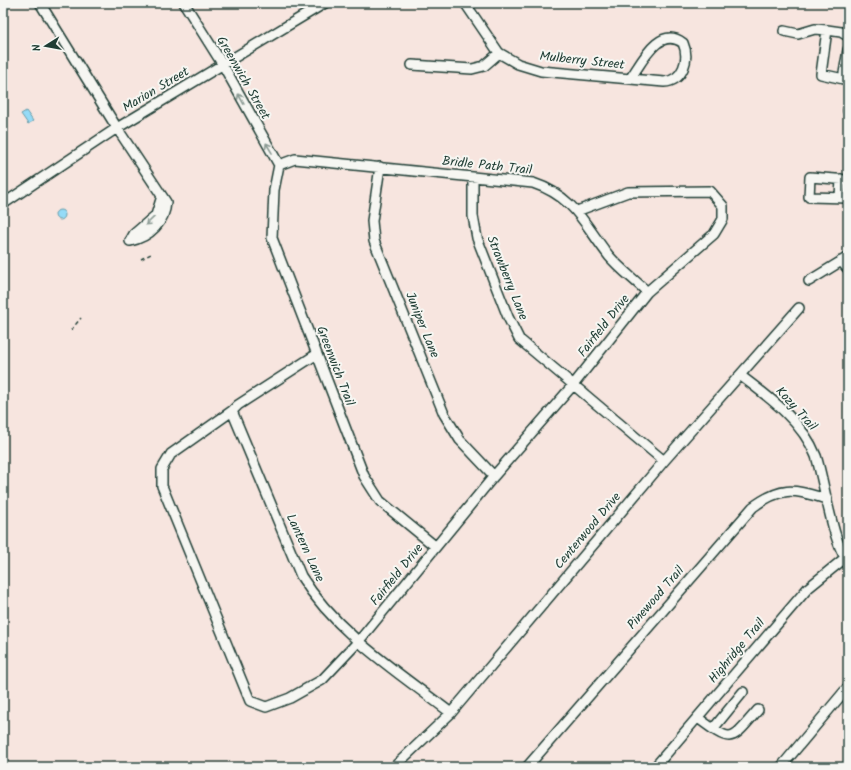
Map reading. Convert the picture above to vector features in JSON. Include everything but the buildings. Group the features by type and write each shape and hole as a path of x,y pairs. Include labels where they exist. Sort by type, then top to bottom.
{"street":[{"path":"40,3 117,128 166,202 166,212 162,221 139,239 130,241 134,234 156,215 162,196"},
{"name":"Greenwich Street","path":"184,3 223,66 280,165"},
{"name":"Marion Street","path":"3,204 117,128 223,66 323,3"},
{"name":"Mulberry Street","path":"465,3 499,52 518,64 541,71 630,79 664,82 675,80 683,69 686,53 683,43 674,38 659,41 630,79"},
{"path":"784,31 798,34 811,29 827,30 841,32 848,36"},
{"path":"827,30 820,74 846,80 848,50"},
{"path":"412,65 472,69 484,66 499,52"},
{"name":"Bridle Path Trail","path":"280,165 295,159 533,183 560,194 577,211 611,257 647,292"},
{"name":"Greenwich Trail","path":"280,165 274,190 272,238 364,476 380,501 436,547"},
{"name":"Juniper Lane","path":"380,167 372,221 374,241 444,414 460,440 494,476"},
{"path":"810,177 845,179 844,198 809,197 810,177"},
{"name":"Strawberry Lane","path":"473,178 473,216 477,238 508,317 519,338 664,461"},
{"name":"Fairfield Drive","path":"317,354 238,405 232,411 171,454 162,468 162,486 250,701 266,707 290,698 322,680 358,642 494,476 574,384 647,292 714,234 723,219 723,206 710,191 628,192 577,211"},
{"path":"809,281 844,259 848,270"},
{"name":"Centerwood Drive","path":"394,767 451,713 664,461 741,376 799,308"},
{"name":"Kozy Trail","path":"741,376 766,394 781,408 796,424 815,454 839,544 846,560"},
{"name":"Lantern Lane","path":"232,411 301,576 313,596 358,642 451,713"},
{"name":"Pinewood Trail","path":"528,767 754,507 776,493 785,491 795,491 827,499"},
{"name":"Highridge Trail","path":"656,767 808,588 846,560"},
{"path":"781,767 848,687"},
{"path":"713,728 744,692"},
{"path":"698,718 729,736 736,735 758,710"}],"path":[{"path":"141,259 153,252"},
{"path":"71,330 81,318"}],"water":[{"path":"26,111 33,121 28,124 21,114"},
{"path":"58,210 62,210 64,211 64,219 58,220 55,217 55,213"}]}
